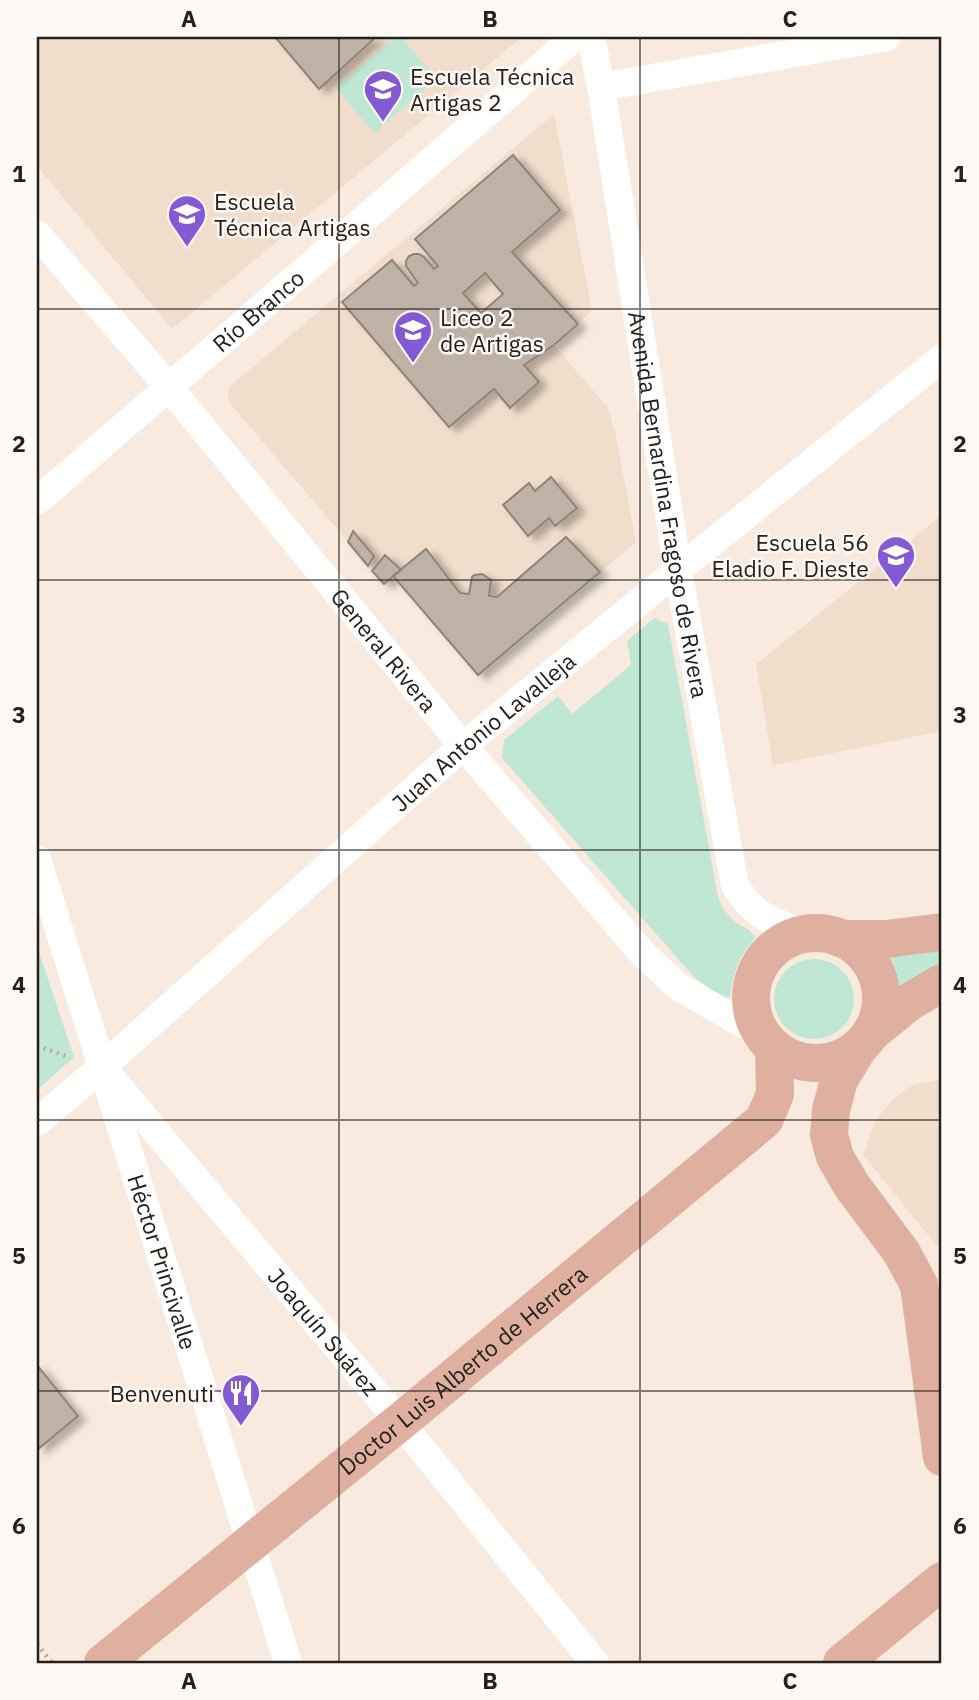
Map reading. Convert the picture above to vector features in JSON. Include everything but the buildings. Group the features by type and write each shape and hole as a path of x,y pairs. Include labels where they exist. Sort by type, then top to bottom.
{"main road":[{"path":"942,932 886,939 790,939 776,947 756,972 751,1004 755,1020 768,1042 790,1058 808,1063 826,1063 844,1057 909,1002 942,983"},
{"path":"824,937 858,949 870,962 877,979 880,998 878,1016 839,1080 828,1135 835,1157 852,1186 902,1253 919,1285 942,1457"},
{"name":"Doctor Luis Alberto de Herrera","path":"103,1663 400,1422 764,1120 775,1094 768,1042"},
{"path":"842,1663 942,1581"}],"street":[{"name":"Río Branco","path":"37,501 575,37"},
{"name":"Avenida Bernardina Fragoso de Rivera","path":"591,37 678,569 735,886 744,901 768,920 824,937"},
{"path":"601,87 887,37"},
{"name":"General Rivera","path":"37,234 168,386 463,746 644,955 678,987 768,1042"},
{"name":"Juan Antonio Lavalleja","path":"37,1122 102,1068 463,746 678,569 942,358"},
{"name":"Héctor Princivalle","path":"37,859 288,1663"},
{"name":"Joaquín Suárez","path":"102,1068 400,1422 595,1663"}],"path":[{"path":"37,1644 52,1663"}],"shaded area":[{"name":"Escuela Técnica Artigas","path":"37,37 522,37 172,329 37,166"},
{"name":"Liceo 2 de Artigas","path":"554,114 592,311 554,345 608,408 616,436 636,542 478,675 394,576 384,584 228,401 229,387"},
{"name":"Escuela 56 Eladio F. Dieste","path":"942,515 942,731 773,765 756,664"},
{"path":"942,1079 942,1252 863,1155 876,1120 893,1099 913,1085"}],"green space":[{"path":"395,37 401,37 437,79 374,133 336,88"},
{"path":"654,618 668,624 718,897 731,918 749,930 755,938 738,965 730,997 723,998 694,977 502,758 504,740 558,696 572,714 631,665 627,641"},
{"path":"37,946 74,1057 37,1090"},
{"path":"942,951 942,963 899,986 896,984 894,967 888,953"},
{"path":"814,959 829,962 842,971 851,984 854,999 851,1014 842,1027 829,1036 814,1039 799,1036 786,1027 777,1014 774,999 777,984 786,971 799,962"}],"place":[{"name":"Escuela Técnica Artigas 2","path":"383,123"},
{"name":"Escuela Técnica Artigas","path":"187,248"},
{"name":"Liceo 2 de Artigas","path":"413,364"},
{"name":"Escuela 56 Eladio F. Dieste","path":"896,589"},
{"name":"Benvenuti","path":"241,1427"}]}
